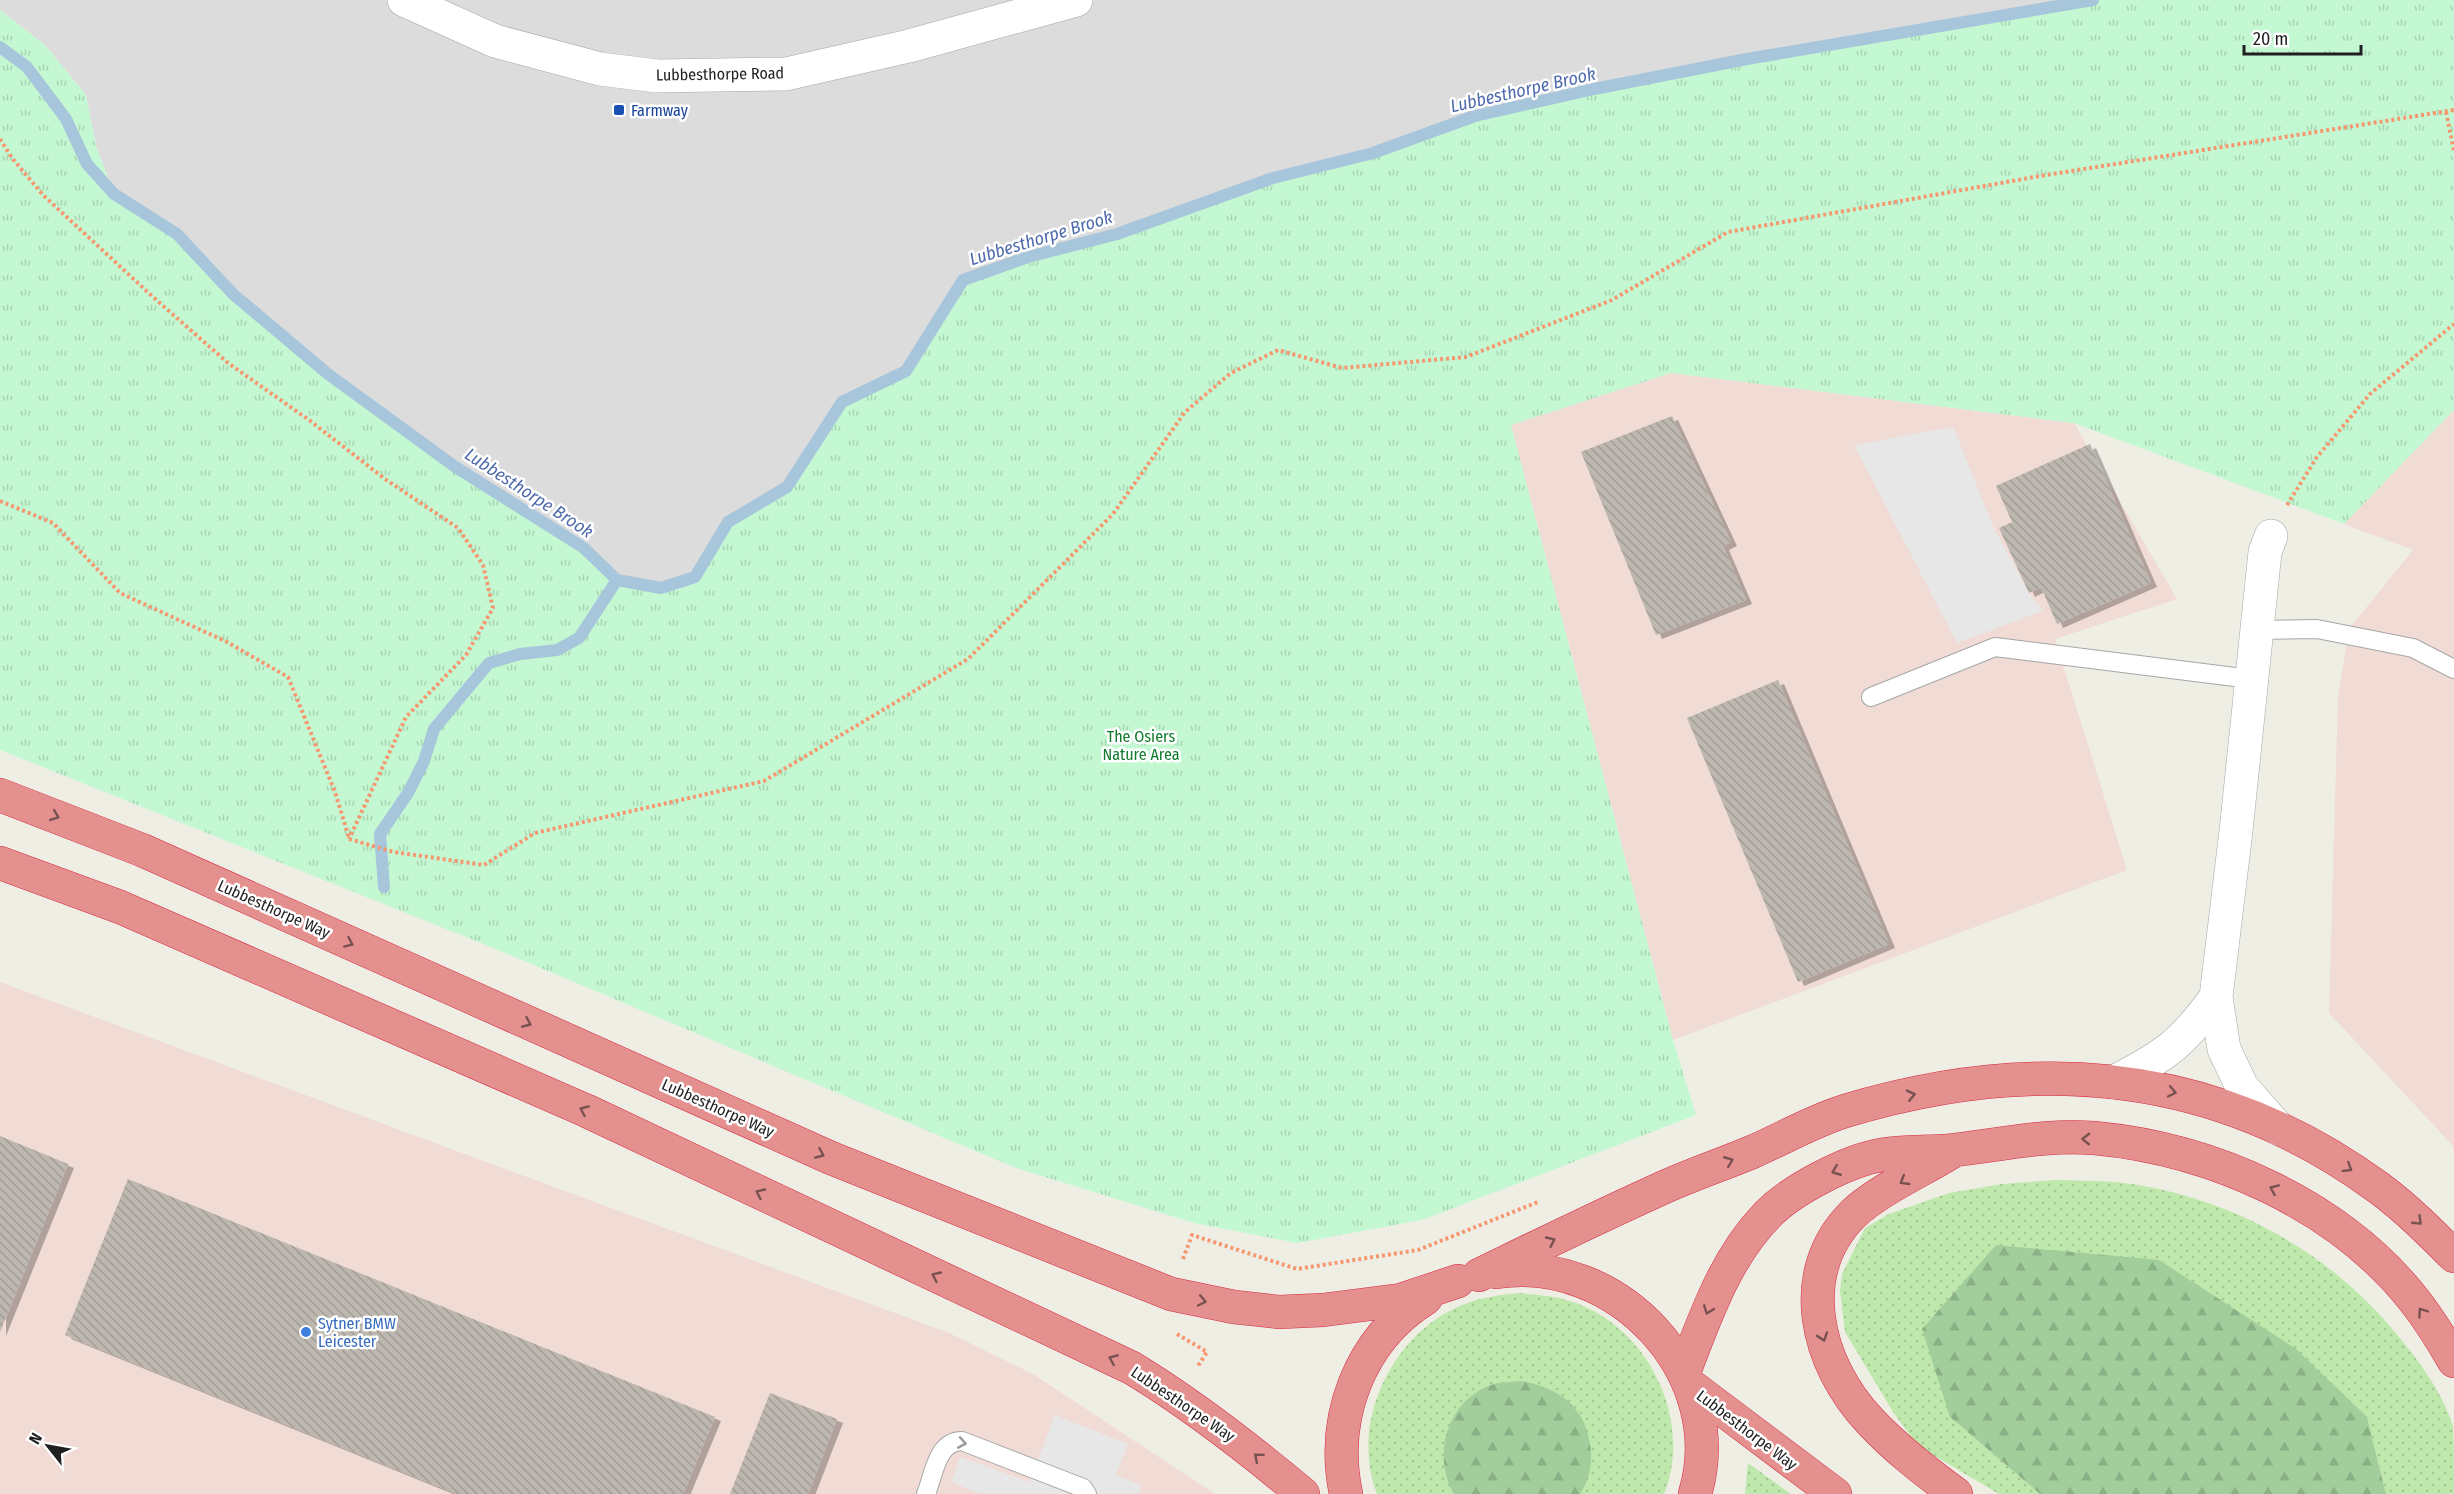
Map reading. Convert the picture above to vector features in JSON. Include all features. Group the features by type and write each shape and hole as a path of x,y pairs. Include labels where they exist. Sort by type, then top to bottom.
{"highway":[{"name":"Lubbesthorpe Way","path":"0,795 142,850 831,1158 1171,1294 1203,1302 1279,1312 1323,1310 1401,1300 1469,1278"},
{"name":"Lubbesthorpe Way","path":"0,863 120,907 587,1111 1132,1368 1179,1397 1242,1443 1303,1494"},
{"path":"1347,1494 1342,1468 1342,1428 1347,1403 1366,1359 1396,1320 1436,1291 1469,1278 1659,1189 1842,1112 1937,1089 1994,1081 2079,1077 2200,1098 2237,1109 2324,1153 2379,1188 2454,1256"},
{"path":"1687,1379 1719,1281 1731,1259 1768,1214 1830,1173 1881,1155 1954,1150 2019,1140 2093,1138 2177,1153 2279,1190 2318,1215 2384,1268 2414,1300 2454,1361"},
{"path":"1954,1150 1855,1212 1827,1249 1819,1272 1816,1297 1819,1324 1832,1362 1868,1420 1916,1465 1956,1494"},
{"path":"1469,1278 1503,1271 1544,1272 1576,1278 1599,1287 1640,1314 1662,1338 1687,1379 1701,1436 1701,1462 1695,1494"},
{"name":"Lubbesthorpe Way","path":"1687,1379 1834,1494"}],"street":[{"name":"Lubbesthorpe Road","path":"404,0 495,41 600,69 657,76 786,74 909,46 1076,0"},
{"path":"2271,536 2265,552 2216,997 2224,1049 2242,1087 2278,1129"},
{"path":"2114,1082 2159,1059 2193,1030 2216,997"}],"lane":[{"path":"2257,630 2317,629 2413,648 2454,669"},
{"path":"1871,697 1995,647 2252,680"},
{"path":"926,1494 943,1447 952,1441 962,1441 1085,1491"}],"path":[{"path":"350,839 394,852 484,865 535,833 764,782 968,659 1113,514 1185,412 1231,373 1278,350 1342,368 1466,357 1612,300 1728,232 2040,176 2454,110"},
{"path":"2446,112 2454,151"},
{"path":"0,139 12,158 43,195 153,297 228,363 309,420 385,479 458,528 483,565 493,608 466,655 406,717 350,839"},
{"path":"2271,536 2275,524 2317,456 2370,394 2454,324"},
{"path":"0,501 53,523 120,593 227,642 288,677 335,792 350,839"},
{"path":"1170,1330 1208,1352"}],"shaded area":[{"path":"0,0 2093,0 1996,18 1373,153 1273,178 1117,234 1028,257 963,280 906,371 842,402 787,487 728,522 695,577 661,588 617,580 584,548 454,466 328,374 233,294 177,234 114,194 96,146 86,95 45,45 0,10"},
{"path":"1671,373 2074,423 2177,599 2055,639 2127,870 1673,1040 1511,425"},
{"path":"2454,410 2454,1147 2329,1013 2338,696 2349,629 2413,550 2344,524"},
{"path":"1953,427 1993,526 2029,593 2043,611 1957,643 1854,445"},
{"path":"0,982 949,1333 1033,1374 1215,1494 0,1494"},
{"path":"1055,1415 1128,1444 1116,1475 1142,1485 1138,1494 981,1494 951,1482 960,1457 1029,1482"}],"green space":[{"name":"The Osiers Nature Area","path":"2093,0 2454,0 2454,410 2344,524 2074,423 1671,373 1511,425 1673,1040 1696,1115 1422,1220 1297,1243 1194,1223 1016,1168 486,945 0,750 0,10 45,45 86,95 96,146 114,194 177,234 233,294 328,374 454,466 584,548 617,580 661,588 695,577 728,522 787,487 842,402 906,371 963,280 1028,257 1117,234 1273,178 1373,153 1468,119 1594,89 1747,59"},
{"path":"2056,1180 2128,1183 2176,1193 2213,1205 2248,1219 2282,1237 2345,1281 2373,1308 2407,1347 2423,1368 2443,1402 2453,1426 2454,1494 2386,1494 2367,1417 1950,1417 2040,1494 1999,1494 1918,1446 1893,1412 1845,1332 1840,1291 1842,1274 1865,1228 1889,1214 1949,1193 2002,1184"},
{"path":"1996,1245 2159,1260 2296,1349 2367,1417 2386,1494 2040,1494 1950,1417 1922,1329"},
{"path":"1519,1293 1566,1300 1600,1314 1623,1332 1643,1354 1658,1380 1668,1407 1673,1436 1672,1466 1664,1494 1377,1494 1370,1466 1369,1438 1374,1409 1384,1382 1398,1357 1417,1335 1439,1317 1478,1300"},
{"path":"1521,1381 1543,1387 1564,1398 1581,1418 1587,1430 1591,1457 1590,1470 1580,1494 1454,1494 1447,1478 1444,1444 1456,1413 1467,1400 1481,1390 1498,1383"},
{"path":"1748,1463 1791,1494 1745,1494"}],"building":[{"path":"1672,416 1731,542 1723,546 1746,600 1656,635 1581,452"},
{"path":"2090,444 2151,583 2057,624 2041,587 2029,593 1999,528 2012,522 1996,486"},
{"path":"1778,680 1889,944 1798,982 1687,718"},
{"path":"0,1136 68,1164 0,1332"},
{"path":"128,1179 715,1417 683,1494 457,1494 65,1335"},
{"path":"770,1393 837,1419 808,1494 730,1494"}],"waterway":[{"name":"Lubbesthorpe Brook","path":"0,47 27,67 66,119 87,164 114,194 177,234 233,294 328,374 454,466 584,548 617,580 661,588 695,577 728,522 787,487 842,402 906,371 963,280 1028,257 1117,234 1273,178 1373,153 1475,116 1594,89 1747,59 2093,0"},
{"path":"384,887 380,834 408,793 424,761 434,729 489,663 520,654 557,650 579,638 617,580"}],"place":[{"name":"Farmway","path":"619,110"},
{"name":"Sytner BMW Leicester","path":"306,1332"}]}
